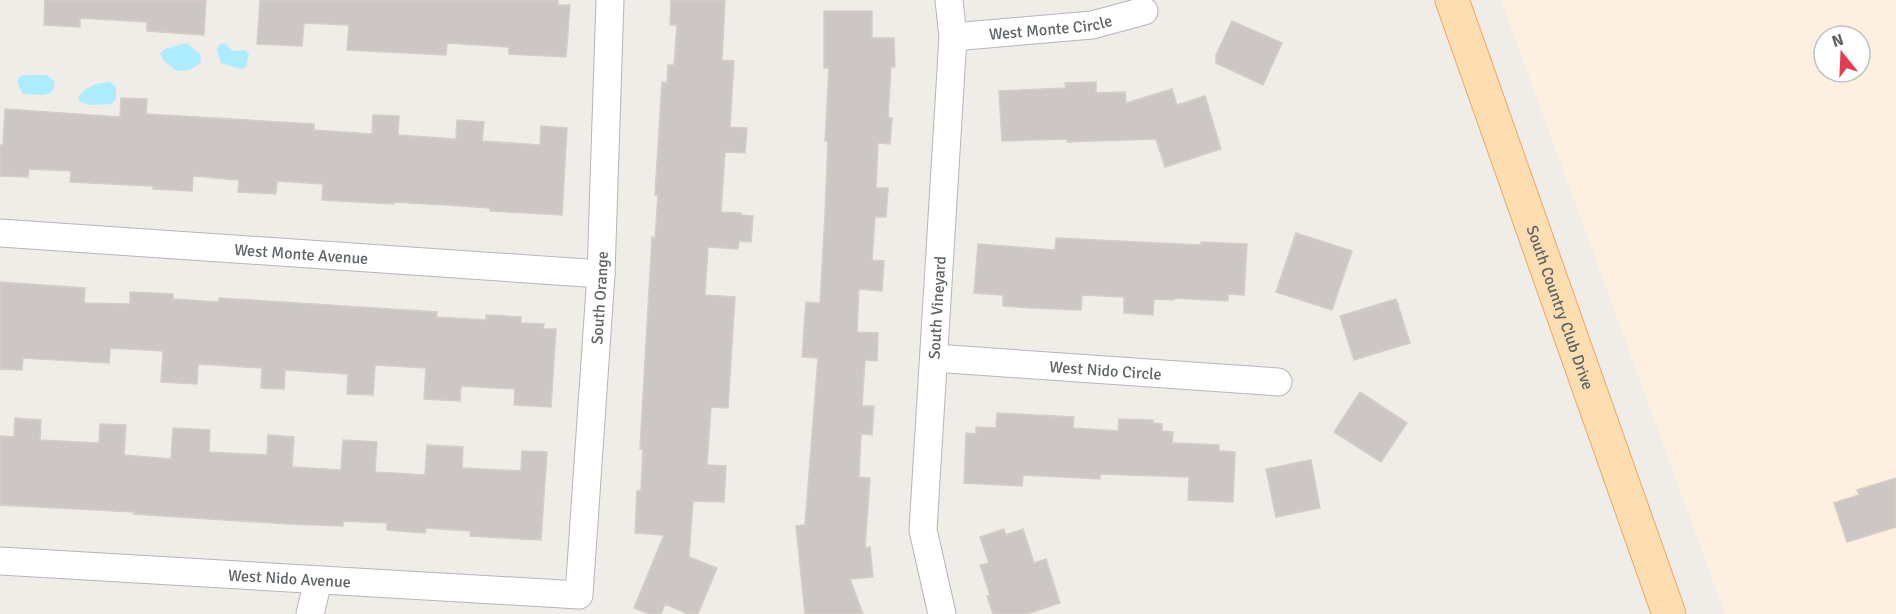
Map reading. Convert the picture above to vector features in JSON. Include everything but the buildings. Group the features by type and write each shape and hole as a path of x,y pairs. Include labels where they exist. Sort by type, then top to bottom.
{"main road":[{"name":"South Country Club Drive","path":"1452,0 1669,614"}],"street":[{"name":"South Orange","path":"579,596 601,274 610,0"},
{"name":"South Vineyard","path":"942,614 923,530 953,37 949,0"},
{"name":"West Monte Circle","path":"953,37 1092,25 1144,11"},
{"name":"West Monte Avenue","path":"0,233 601,274"},
{"name":"West Nido Circle","path":"934,358 1278,382"},
{"name":"West Nido Avenue","path":"0,561 579,596"},
{"path":"310,614 318,581"}],"shaded area":[{"path":"1501,0 1896,0 1896,614 1725,614"}],"water":[{"path":"187,43 200,54 201,63 189,70 177,71 163,60 160,53 165,49"},
{"path":"225,43 233,51 246,50 249,55 246,67 241,69 221,63 217,51 218,45"},
{"path":"47,75 54,81 54,87 45,95 23,94 17,82 20,76"},
{"path":"110,82 116,87 116,99 112,104 91,105 80,102 78,98 88,88"}]}
